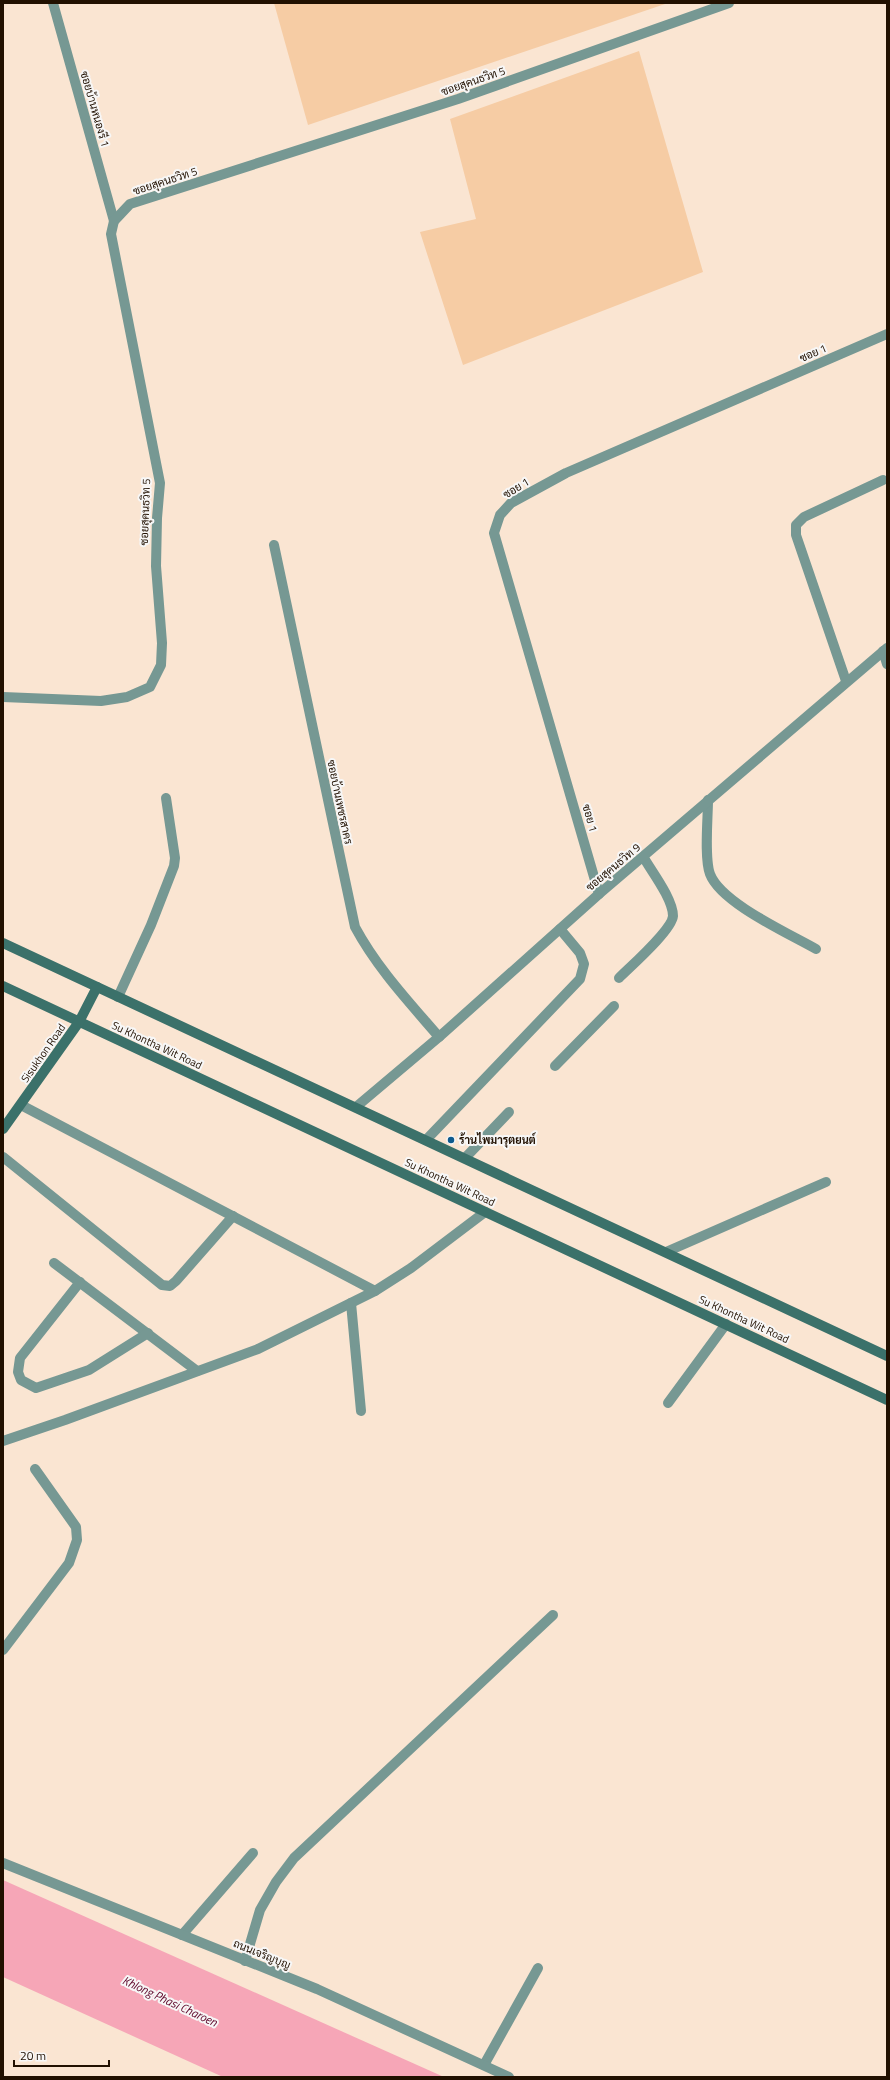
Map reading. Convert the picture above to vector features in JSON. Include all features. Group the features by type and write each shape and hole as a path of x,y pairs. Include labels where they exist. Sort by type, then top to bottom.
{"main road":[{"path":"3,943 887,1356"},
{"name":"Su Khontha Wit Road","path":"3,986 887,1400"},
{"name":"Sisukhon Road","path":"3,1129 79,1022 97,987"}],"street":[{"name":"ซอยบ้านหนองรี 1","path":"53,3 114,221"},
{"name":"ซอยสุคนธวิท 5","path":"3,697 101,701 127,697 150,687 161,665 162,642 156,566 157,518 160,483 111,234 114,221 130,204 458,100 729,3"},
{"name":"ซอย 1","path":"599,894 494,533 500,515 511,503 566,473 887,334"},
{"path":"846,681 796,535 796,525 804,517 883,480"},
{"name":"ซอยบ้านเพชรสาคร","path":"274,545 355,927 366,949 381,969 439,1037"},
{"name":"ซอยสุคนธวิท 9","path":"356,1107 439,1037 599,894 644,858 708,800 885,649"},
{"path":"885,649 887,664"},
{"path":"118,997 151,924 174,866 166,798"},
{"path":"708,800 709,873 716,886 734,902 816,949"},
{"path":"619,978 669,928 673,916 669,900 644,858"},
{"path":"426,1140 580,979 584,964 580,953 560,929"},
{"path":"555,1066 614,1006"},
{"path":"21,1104 375,1291"},
{"path":"465,1158 509,1112"},
{"path":"3,1157 162,1284 170,1286 233,1216"},
{"path":"666,1252 826,1182"},
{"path":"3,1440 65,1420 258,1348 375,1291 411,1268 485,1212"},
{"path":"54,1263 197,1371"},
{"path":"80,1282 20,1358 18,1372 21,1380 36,1388 89,1370 148,1333"},
{"path":"351,1303 361,1411"},
{"path":"668,1403 726,1324"},
{"path":"3,1650 69,1563 77,1540 76,1527 35,1469"},
{"path":"245,1961 260,1910 276,1882 294,1858 553,1615"},
{"path":"182,1935 253,1853"},
{"name":"ถนนเจริญบุญ","path":"3,1863 317,1989 509,2077"},
{"path":"484,2065 538,1968"}],"shaded area":[{"path":"274,3 668,3 308,125"},
{"path":"639,51 703,272 463,365 420,232 476,219 450,119"}],"water":[{"name":"Khlong Phasi Charoen","path":"3,1880 444,2077 223,2077 3,1977"}],"place":[{"name":"ร้านไพมารุตยนต์","path":"451,1140"}]}
